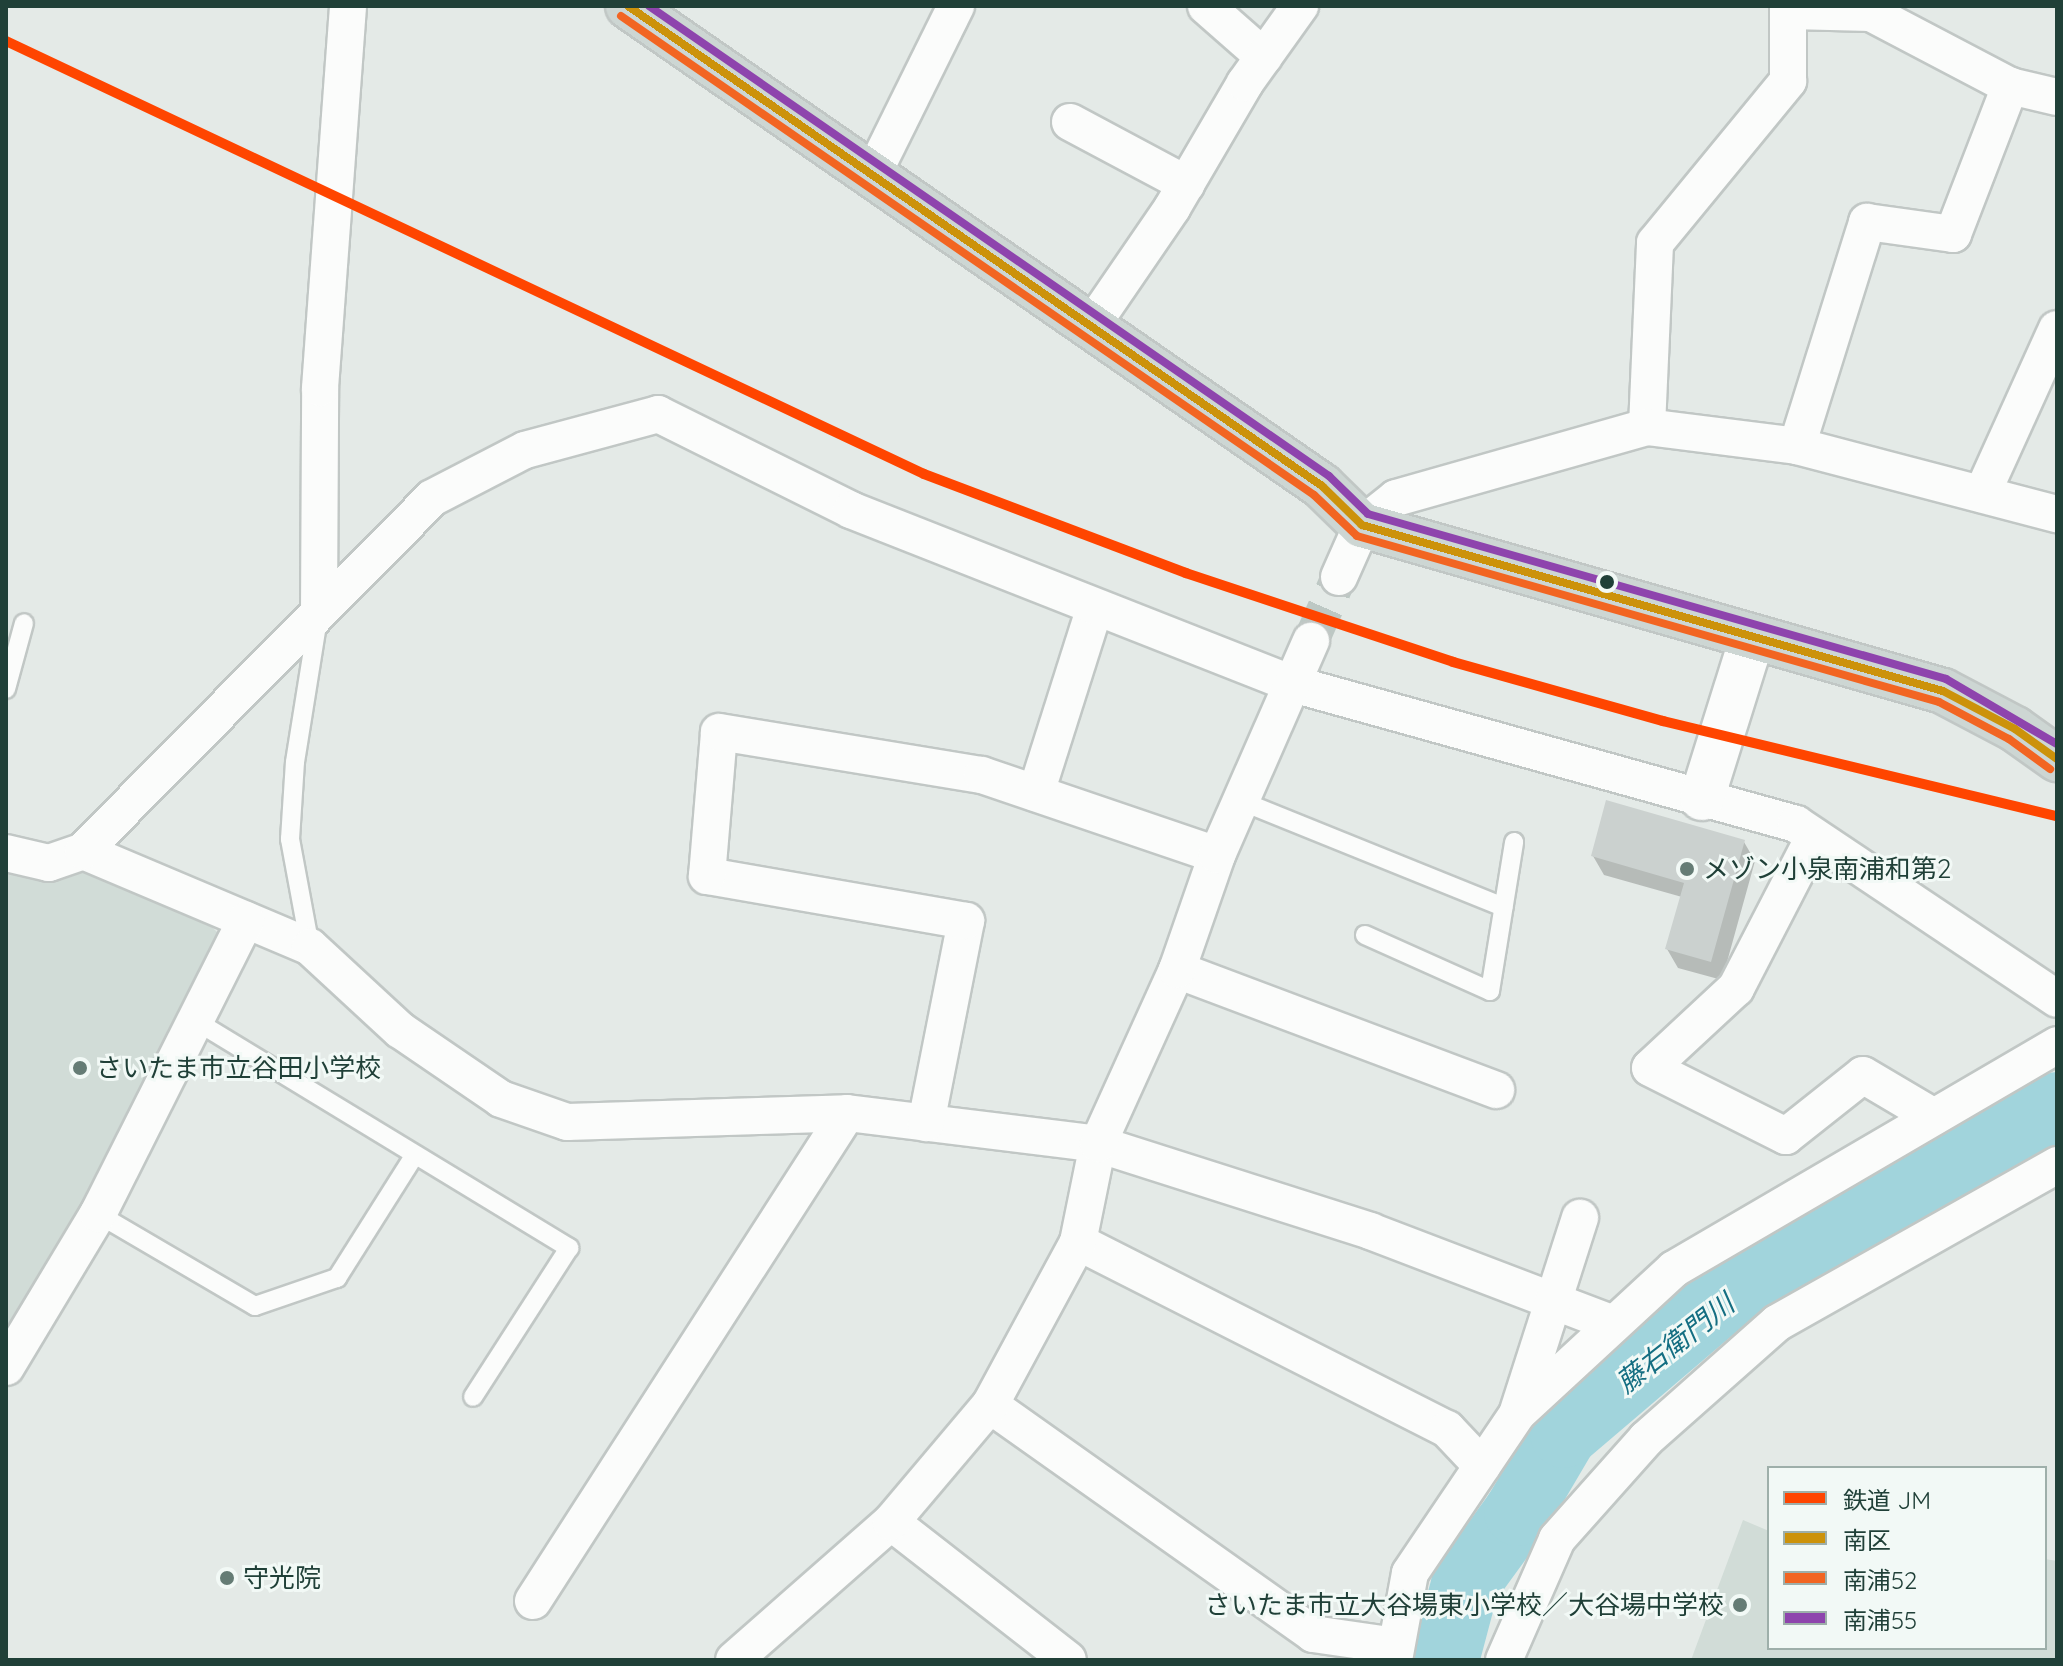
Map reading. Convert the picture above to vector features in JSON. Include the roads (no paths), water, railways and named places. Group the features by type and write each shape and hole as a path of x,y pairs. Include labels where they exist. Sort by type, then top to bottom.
{"main road":[{"path":"644,11 1322,486 1362,525 1943,691 2015,729 2057,759"}],"street":[{"path":"319,612 320,388 348,6"},
{"path":"874,172 956,6"},
{"path":"1206,6 1264,57"},
{"path":"1092,325 1300,6"},
{"path":"1647,427 1655,243 1788,81 1789,9 1872,10 2010,86 2057,97"},
{"path":"1797,446 1867,222 1953,234 2010,86"},
{"path":"1070,122 1186,184"},
{"path":"1982,494 2057,329"},
{"path":"6,853 49,863 83,851 432,498 525,450 658,414 851,510 1293,684 1796,824 2057,999"},
{"path":"1339,577 1362,525 1396,498 1647,427 1797,446 2057,514"},
{"path":"1036,793 1095,607"},
{"path":"1702,798 1752,638"},
{"path":"734,1660 891,1522 990,1405 1078,1242 1098,1144 1177,970 1217,855 1311,641"},
{"path":"926,1123 966,921 707,876 719,732 982,775 1217,855"},
{"path":"1814,837 1736,988 1650,1068 1786,1136 1863,1075 1934,1117"},
{"path":"83,851 310,947 400,1030 488,1091 567,1122 847,1113 1098,1144 1370,1231 1555,1298 1614,1324"},
{"path":"6,1367 98,1214 246,920"},
{"path":"1177,970 1496,1090"},
{"path":"990,1405 1313,1634 1395,1653 1410,1573 1518,1413 1614,1324 1674,1269 2057,1045"},
{"path":"533,1601 847,1113"},
{"path":"1504,1660 1557,1539 1658,1429 1777,1323 2057,1165"},
{"path":"1518,1413 1580,1218"},
{"path":"1078,1242 1447,1429 1482,1466"},
{"path":"891,1522 1068,1660"}],"lane":[{"path":"310,947 290,839 295,762 319,612"},
{"path":"6,689 24,623"},
{"path":"1241,801 1503,907"},
{"path":"1365,935 1490,991 1514,842"},
{"path":"196,1021 569,1248 473,1397"},
{"path":"98,1214 255,1306 337,1278 414,1156"}],"waterway":[{"name":"藤右衛門川","path":"1445,1660 1465,1585 1518,1512 1564,1434 1711,1309 2057,1106"}],"tunnel":[{"path":"1311,641 1339,577"}],"rail line":[{"name":"JM","path":"6,41 924,474 1186,573 1453,662 1663,721 2057,816"}],"place":[{"name":"メゾン小泉南浦和第2","path":"1687,869"},
{"name":"さいたま市立谷田小学校","path":"80,1068"},
{"name":"守光院","path":"227,1578"},
{"name":"さいたま市立大谷場東小学校／大谷場中学校","path":"1740,1605"}]}
